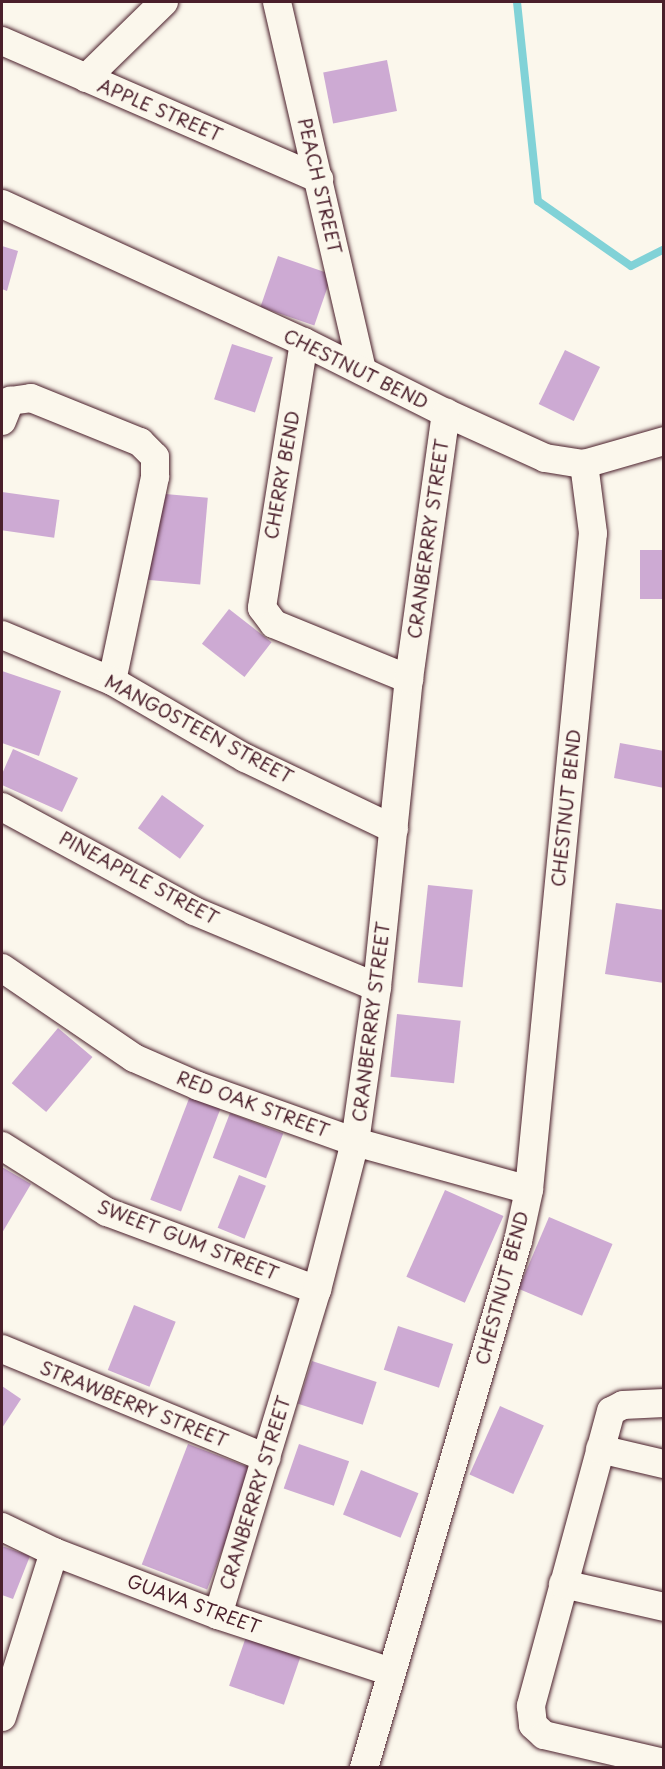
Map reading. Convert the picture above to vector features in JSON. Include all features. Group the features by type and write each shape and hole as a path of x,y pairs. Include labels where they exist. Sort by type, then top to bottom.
{"street":[{"path":"86,78 164,2"},
{"name":"PEACH STREET","path":"276,2 319,178 362,370"},
{"name":"APPLE STREET","path":"2,41 319,178"},
{"name":"CHESTNUT BEND","path":"2,204 304,342 446,413 545,458 584,464 593,533 529,1190 518,1241 364,1767"},
{"name":"CHERRY BEND","path":"304,342 262,608 274,624 409,679"},
{"path":"6,411 31,398 140,442 155,457 154,477 112,681"},
{"name":"CRANBERRRY STREET","path":"218,1615 317,1290 355,1142 377,987 409,679 446,413"},
{"path":"584,464 663,441"},
{"name":"MANGOSTEEN STREET","path":"2,635 112,681 245,758 394,829"},
{"name":"PINEAPPLE STREET","path":"2,807 194,910 377,987"},
{"name":"RED OAK STREET","path":"2,968 134,1058 198,1086 355,1142 529,1190"},
{"name":"SWEET GUM STREET","path":"2,1146 106,1212 317,1290"},
{"name":"STRAWBERRY STREET","path":"2,1349 266,1458"},
{"path":"663,1403 624,1405 611,1411 531,1706 533,1725 544,1736 663,1763"},
{"path":"600,1449 663,1464"},
{"name":"GUAVA STREET","path":"2,1527 54,1552 218,1615 391,1672"},
{"path":"2,1717 54,1552"},
{"path":"563,1584 663,1607"}],"building":[{"path":"387,60 397,111 333,123 323,72"},
{"path":"2,246 18,251 7,291 2,289"},
{"path":"278,256 332,275 314,326 260,307"},
{"path":"232,344 273,357 255,412 214,399"},
{"path":"565,350 600,367 574,421 539,404"},
{"path":"2,492 59,500 54,538 2,530"},
{"path":"154,493 208,498 200,584 146,580"},
{"path":"640,550 664,550 664,599 640,599"},
{"path":"229,609 272,642 244,677 202,644"},
{"path":"2,671 61,691 39,756 2,743"},
{"path":"620,743 664,751 664,788 614,778"},
{"path":"13,749 78,778 62,812 2,785 2,774"},
{"path":"162,795 204,826 180,859 138,828"},
{"path":"428,885 473,890 463,987 418,982"},
{"path":"616,903 664,910 664,983 605,974"},
{"path":"397,1014 461,1021 454,1083 390,1077"},
{"path":"58,1028 92,1057 46,1112 12,1083"},
{"path":"190,1096 221,1108 181,1211 150,1200"},
{"path":"230,1113 283,1133 266,1178 213,1158"},
{"path":"2,1167 31,1184 2,1233"},
{"path":"239,1175 266,1186 245,1239 218,1228"},
{"path":"445,1190 503,1216 465,1303 406,1277"},
{"path":"549,1217 613,1244 582,1316 519,1289"},
{"path":"134,1305 176,1322 150,1387 108,1370"},
{"path":"398,1326 453,1344 439,1388 384,1370"},
{"path":"312,1361 377,1382 363,1425 298,1404"},
{"path":"2,1386 21,1399 2,1428"},
{"path":"500,1406 544,1426 513,1494 469,1475"},
{"path":"188,1444 253,1469 207,1590 142,1564"},
{"path":"299,1444 349,1461 334,1506 284,1488"},
{"path":"361,1470 418,1493 401,1538 343,1515"},
{"path":"2,1546 30,1556 13,1599 2,1595"},
{"path":"248,1631 303,1650 284,1705 229,1686"}],"waterway":[{"path":"517,2 538,201 631,266 664,249"}]}
